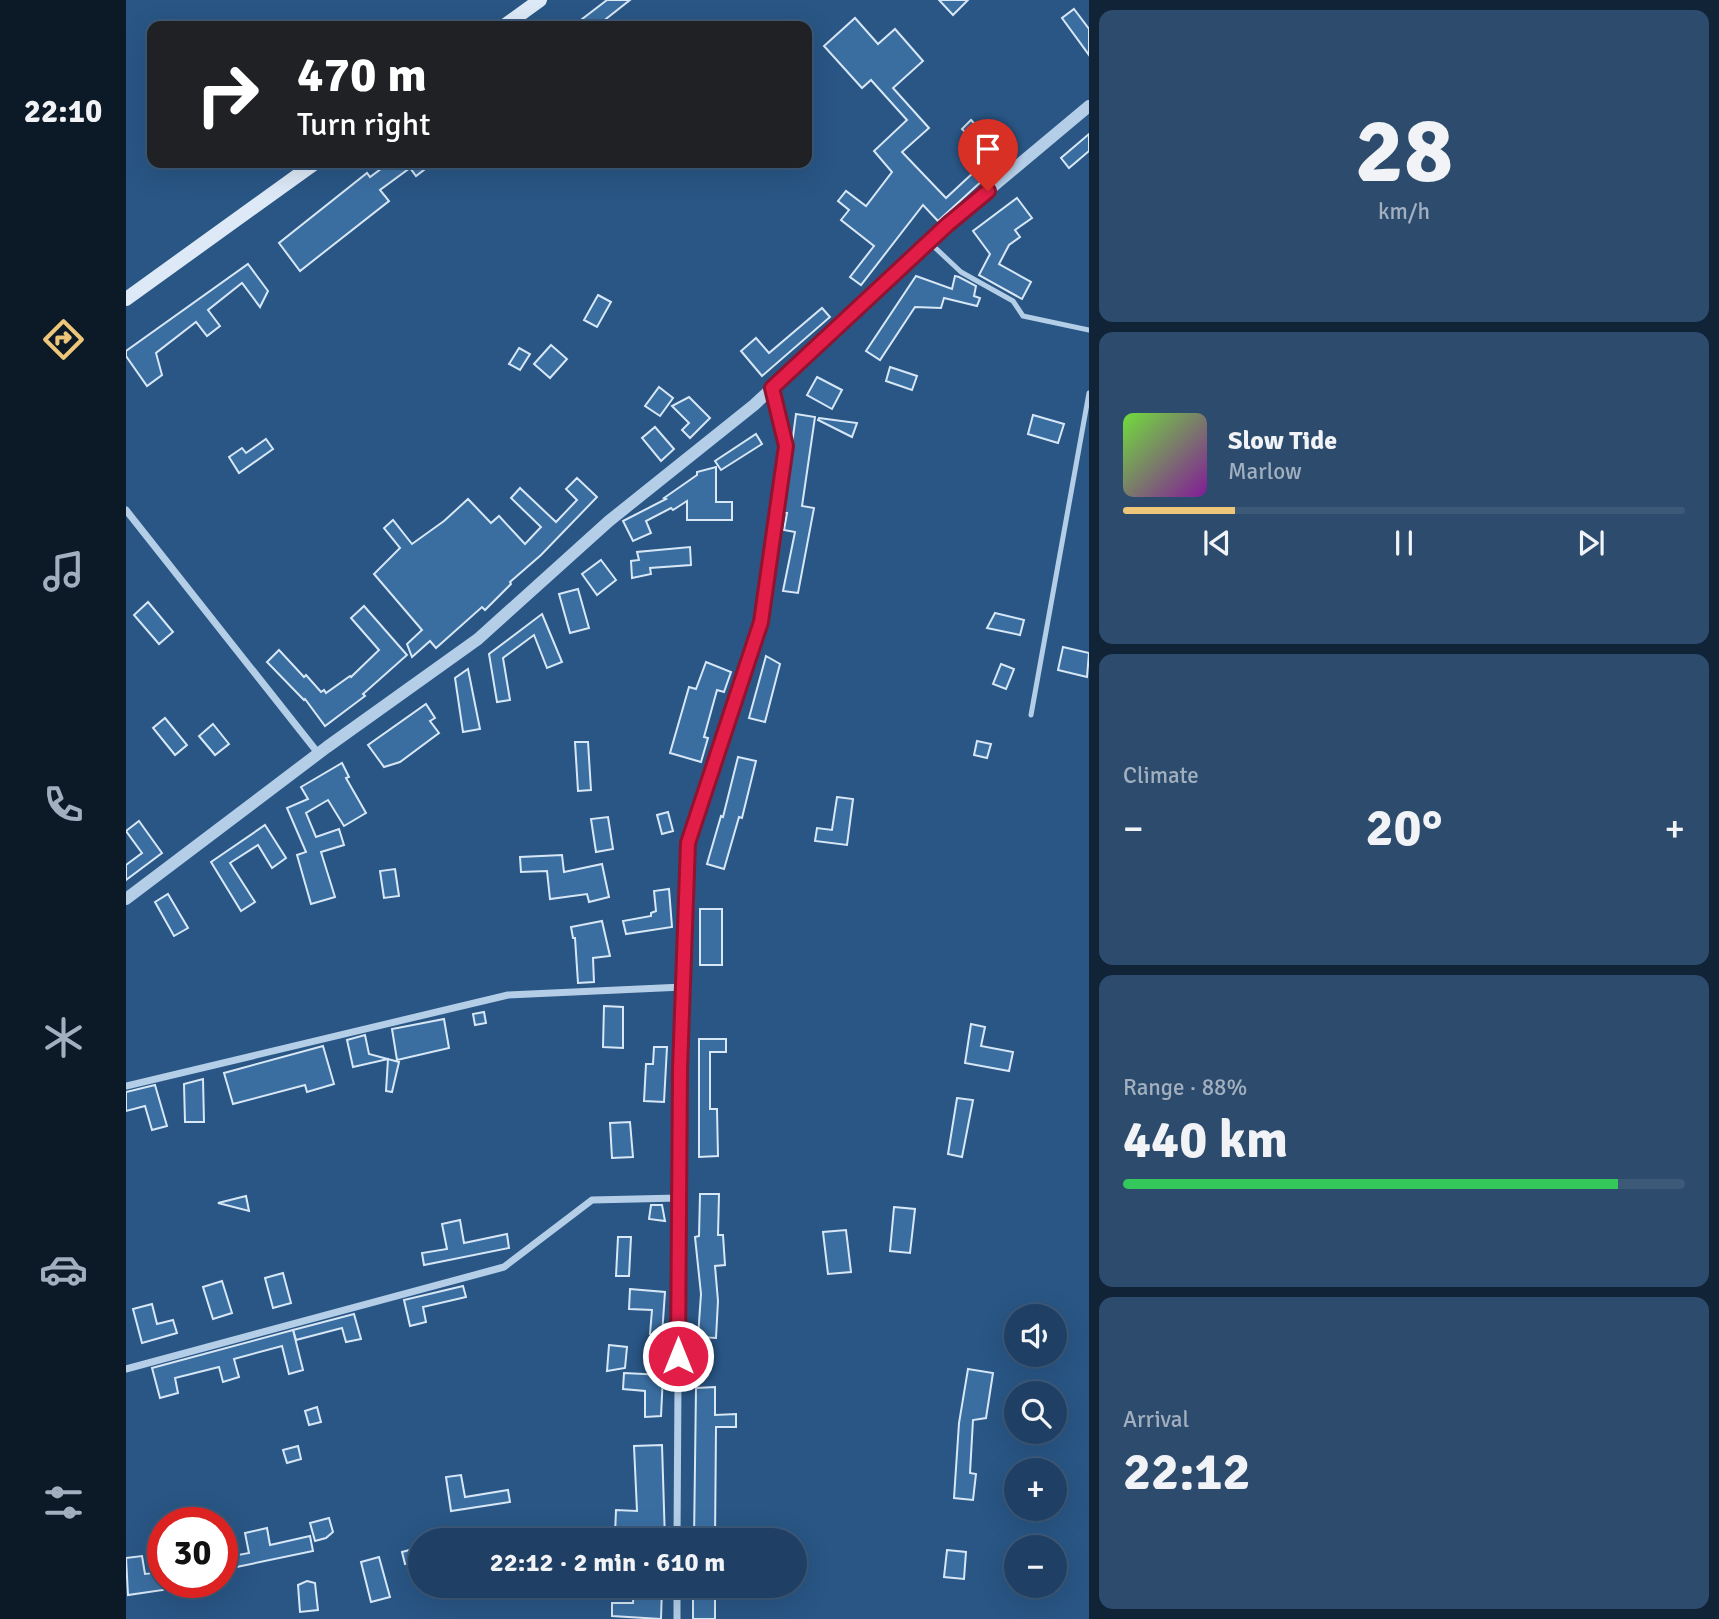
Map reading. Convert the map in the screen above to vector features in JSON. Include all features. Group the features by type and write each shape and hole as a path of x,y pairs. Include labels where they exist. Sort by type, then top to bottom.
{"main road":[{"path":"511,21 540,0"},
{"path":"126,299 307,168"}],"street":[{"path":"126,900 318,753 478,639 609,521 772,388 929,242 1089,106"},
{"path":"677,1528 680,1069 688,843 761,622 786,446 772,388"},
{"path":"126,510 318,753"},
{"path":"126,1086 508,996 683,987"},
{"path":"126,1369 505,1266 592,1200 679,1198"},
{"path":"677,1598 677,1619"}],"lane":[{"path":"929,242 961,272 1013,301 1023,316 1089,330"},
{"path":"1031,715 1089,393"}],"building":[{"path":"607,0 630,0 603,21 580,21"},
{"path":"939,0 968,0 953,15"},
{"path":"1074,9 1089,29 1089,55 1062,18"},
{"path":"855,18 878,44 895,29 923,61 893,88 929,128 902,152 946,198 989,158 962,129 971,120 1007,158 938,221 923,205 861,285 850,277 874,246 841,220 849,210 838,201 846,191 866,206 892,172 874,151 907,120 871,80 862,88 824,46"},
{"path":"1089,134 1089,151 1069,168 1061,158"},
{"path":"382,168 410,168 380,190 389,201 300,271 279,243 367,173 370,177"},
{"path":"410,168 426,168 416,176"},
{"path":"1017,198 1032,218 1015,230 1020,237 1009,245 999,264 1031,282 1022,299 979,275 990,254 973,231"},
{"path":"248,264 268,291 260,307 242,283 208,310 220,326 207,336 196,322 156,353 162,375 147,386 126,356 126,351"},
{"path":"916,276 952,289 955,276 959,277 976,286 974,296 980,298 977,306 944,298 941,308 915,307 880,360 866,351"},
{"path":"598,295 611,302 597,327 584,320"},
{"path":"822,308 830,317 762,376 741,351 756,338 769,353"},
{"path":"551,345 567,359 550,378 534,364"},
{"path":"519,348 530,354 520,370 509,364"},
{"path":"890,367 917,376 912,390 886,381"},
{"path":"817,377 842,390 832,409 807,395"},
{"path":"659,387 673,398 660,416 645,406"},
{"path":"689,397 710,418 690,438 682,430 689,423 672,406"},
{"path":"796,414 815,417 802,506 814,508 798,593 783,591 795,532 784,530 787,513 783,513"},
{"path":"1033,415 1064,424 1058,443 1028,434"},
{"path":"818,420 857,423 852,437"},
{"path":"655,427 674,449 661,461 642,438"},
{"path":"756,434 762,444 721,470 715,461"},
{"path":"266,439 273,449 239,473 229,457 242,448 246,453"},
{"path":"716,467 716,502 732,502 732,520 687,520 687,501 646,521 651,533 633,541 623,521 666,499 664,498 697,475 697,472"},
{"path":"577,478 597,497 485,610 482,607 436,648 430,641 412,657 407,644 422,630 374,574 400,548 384,528 393,520 412,544 444,521 468,499 491,523 499,516 525,544 541,527 511,498 520,488 556,522 577,500 566,489"},
{"path":"690,547 691,565 650,568 651,574 632,578 631,561 639,560 637,552"},
{"path":"601,560 616,580 597,595 582,574"},
{"path":"578,589 589,628 570,633 559,594"},
{"path":"148,602 173,632 159,644 134,615"},
{"path":"364,606 407,655 363,694 365,696 325,726 305,699 267,662 279,650 304,677 306,675 321,692 324,690 326,693 351,677 379,650 351,618"},
{"path":"995,613 1024,620 1020,635 987,628"},
{"path":"542,614 562,662 547,668 534,635 503,658 510,700 497,702 489,654"},
{"path":"1063,647 1089,653 1087,677 1058,670"},
{"path":"766,656 780,664 765,722 749,718"},
{"path":"706,662 731,672 724,692 717,690 704,737 708,738 701,762 670,753 689,687 696,689"},
{"path":"1001,664 1014,669 1006,689 993,684"},
{"path":"468,669 480,729 463,732 455,678"},
{"path":"426,704 435,718 430,721 439,733 400,762 384,767 368,745"},
{"path":"165,718 187,745 175,755 153,728"},
{"path":"213,724 229,744 215,755 199,736"},
{"path":"977,741 991,744 987,758 974,755"},
{"path":"575,742 588,742 591,790 578,791"},
{"path":"738,757 756,761 742,818 739,817 724,869 707,864 721,816 723,817"},
{"path":"342,763 349,777 346,778 366,813 344,826 328,800 306,813 316,837 339,829 344,845 321,852 335,897 311,904 297,855 306,852 287,808 308,799 301,787"},
{"path":"837,797 853,799 847,845 815,841 817,828 832,830"},
{"path":"668,812 673,831 662,834 657,815"},
{"path":"608,817 613,849 596,852 591,819"},
{"path":"139,821 162,853 126,880 126,865 142,853 126,831"},
{"path":"265,825 286,858 272,868 258,845 230,863 255,902 241,911 211,862"},
{"path":"562,855 564,872 602,864 609,897 589,902 587,894 550,899 547,871 521,872 520,857"},
{"path":"395,869 399,896 384,898 380,871"},
{"path":"669,889 672,927 626,934 623,921 651,916 651,913 656,911 654,891"},
{"path":"168,894 188,928 174,936 155,902"},
{"path":"700,909 722,909 722,965 700,965"},
{"path":"602,921 610,956 593,958 594,982 578,983 575,938 571,927"},
{"path":"604,1006 623,1007 623,1048 603,1047"},
{"path":"484,1012 486,1023 475,1025 473,1014"},
{"path":"444,1019 449,1048 397,1060 392,1029"},
{"path":"971,1024 985,1027 981,1046 1013,1052 1009,1071 965,1063"},
{"path":"365,1035 369,1054 388,1059 353,1067 347,1040"},
{"path":"699,1039 726,1039 726,1052 710,1052 710,1109 717,1109 718,1156 699,1157"},
{"path":"323,1046 334,1084 307,1092 305,1085 233,1104 224,1073"},
{"path":"654,1047 667,1047 664,1102 644,1101 646,1064 653,1064"},
{"path":"388,1059 399,1062 392,1092 386,1091"},
{"path":"203,1079 204,1122 185,1122 184,1084"},
{"path":"155,1085 167,1126 152,1130 145,1106 126,1111 126,1092"},
{"path":"957,1098 973,1100 962,1157 948,1154"},
{"path":"630,1122 633,1157 612,1158 610,1123"},
{"path":"700,1194 719,1194 718,1235 723,1235 725,1265 715,1266 718,1301 716,1338 698,1337 701,1294 695,1237 699,1236"},
{"path":"246,1196 249,1211 218,1203"},
{"path":"651,1205 662,1205 665,1221 649,1219"},
{"path":"894,1207 915,1209 910,1253 890,1251"},
{"path":"460,1220 464,1243 507,1234 509,1248 424,1265 422,1253 447,1249 442,1224"},
{"path":"846,1230 851,1272 828,1274 823,1232"},
{"path":"618,1237 631,1237 629,1276 616,1276"},
{"path":"283,1273 291,1303 273,1308 265,1278"},
{"path":"222,1281 232,1313 213,1319 203,1287"},
{"path":"463,1286 466,1297 423,1307 426,1322 410,1326 404,1300"},
{"path":"630,1289 665,1292 662,1335 650,1334 652,1310 629,1309"},
{"path":"152,1304 157,1324 173,1320 177,1333 142,1343 133,1309"},
{"path":"354,1314 361,1339 346,1342 342,1328 296,1340 293,1330"},
{"path":"293,1330 303,1370 289,1374 282,1346 234,1359 239,1377 223,1382 219,1367 175,1378 178,1393 160,1398 152,1368"},
{"path":"609,1345 627,1347 625,1368 607,1371"},
{"path":"968,1369 993,1373 986,1418 973,1420 970,1473 976,1474 973,1500 954,1498 959,1423"},
{"path":"624,1373 663,1375 661,1416 645,1417 645,1391 623,1389"},
{"path":"715,1387 715,1415 736,1414 736,1427 716,1427 715,1528 694,1528 696,1388"},
{"path":"317,1407 321,1422 309,1425 305,1411"},
{"path":"662,1445 665,1528 615,1528 616,1510 637,1511 634,1446"},
{"path":"298,1446 301,1459 287,1463 283,1450"},
{"path":"461,1475 465,1497 508,1490 510,1502 451,1511 446,1477"},
{"path":"329,1518 333,1532 326,1538 315,1541 310,1523"},
{"path":"267,1528 270,1545 310,1536 313,1551 238,1567 238,1555 249,1553 245,1533"},
{"path":"408,1550 408,1563 405,1564 402,1552"},
{"path":"947,1550 966,1552 964,1579 944,1577"},
{"path":"142,1556 147,1574 147,1592 128,1595 126,1558"},
{"path":"379,1557 390,1597 371,1602 361,1562"},
{"path":"307,1581 315,1583 318,1610 300,1612 298,1585"},
{"path":"633,1598 662,1598 661,1619 612,1616 612,1603 633,1603"},
{"path":"693,1598 715,1598 715,1619 693,1619"}],"route":[{"path":"678,1356 680,1069 688,843 761,622 786,446 772,388 947,225 988,191"}]}
